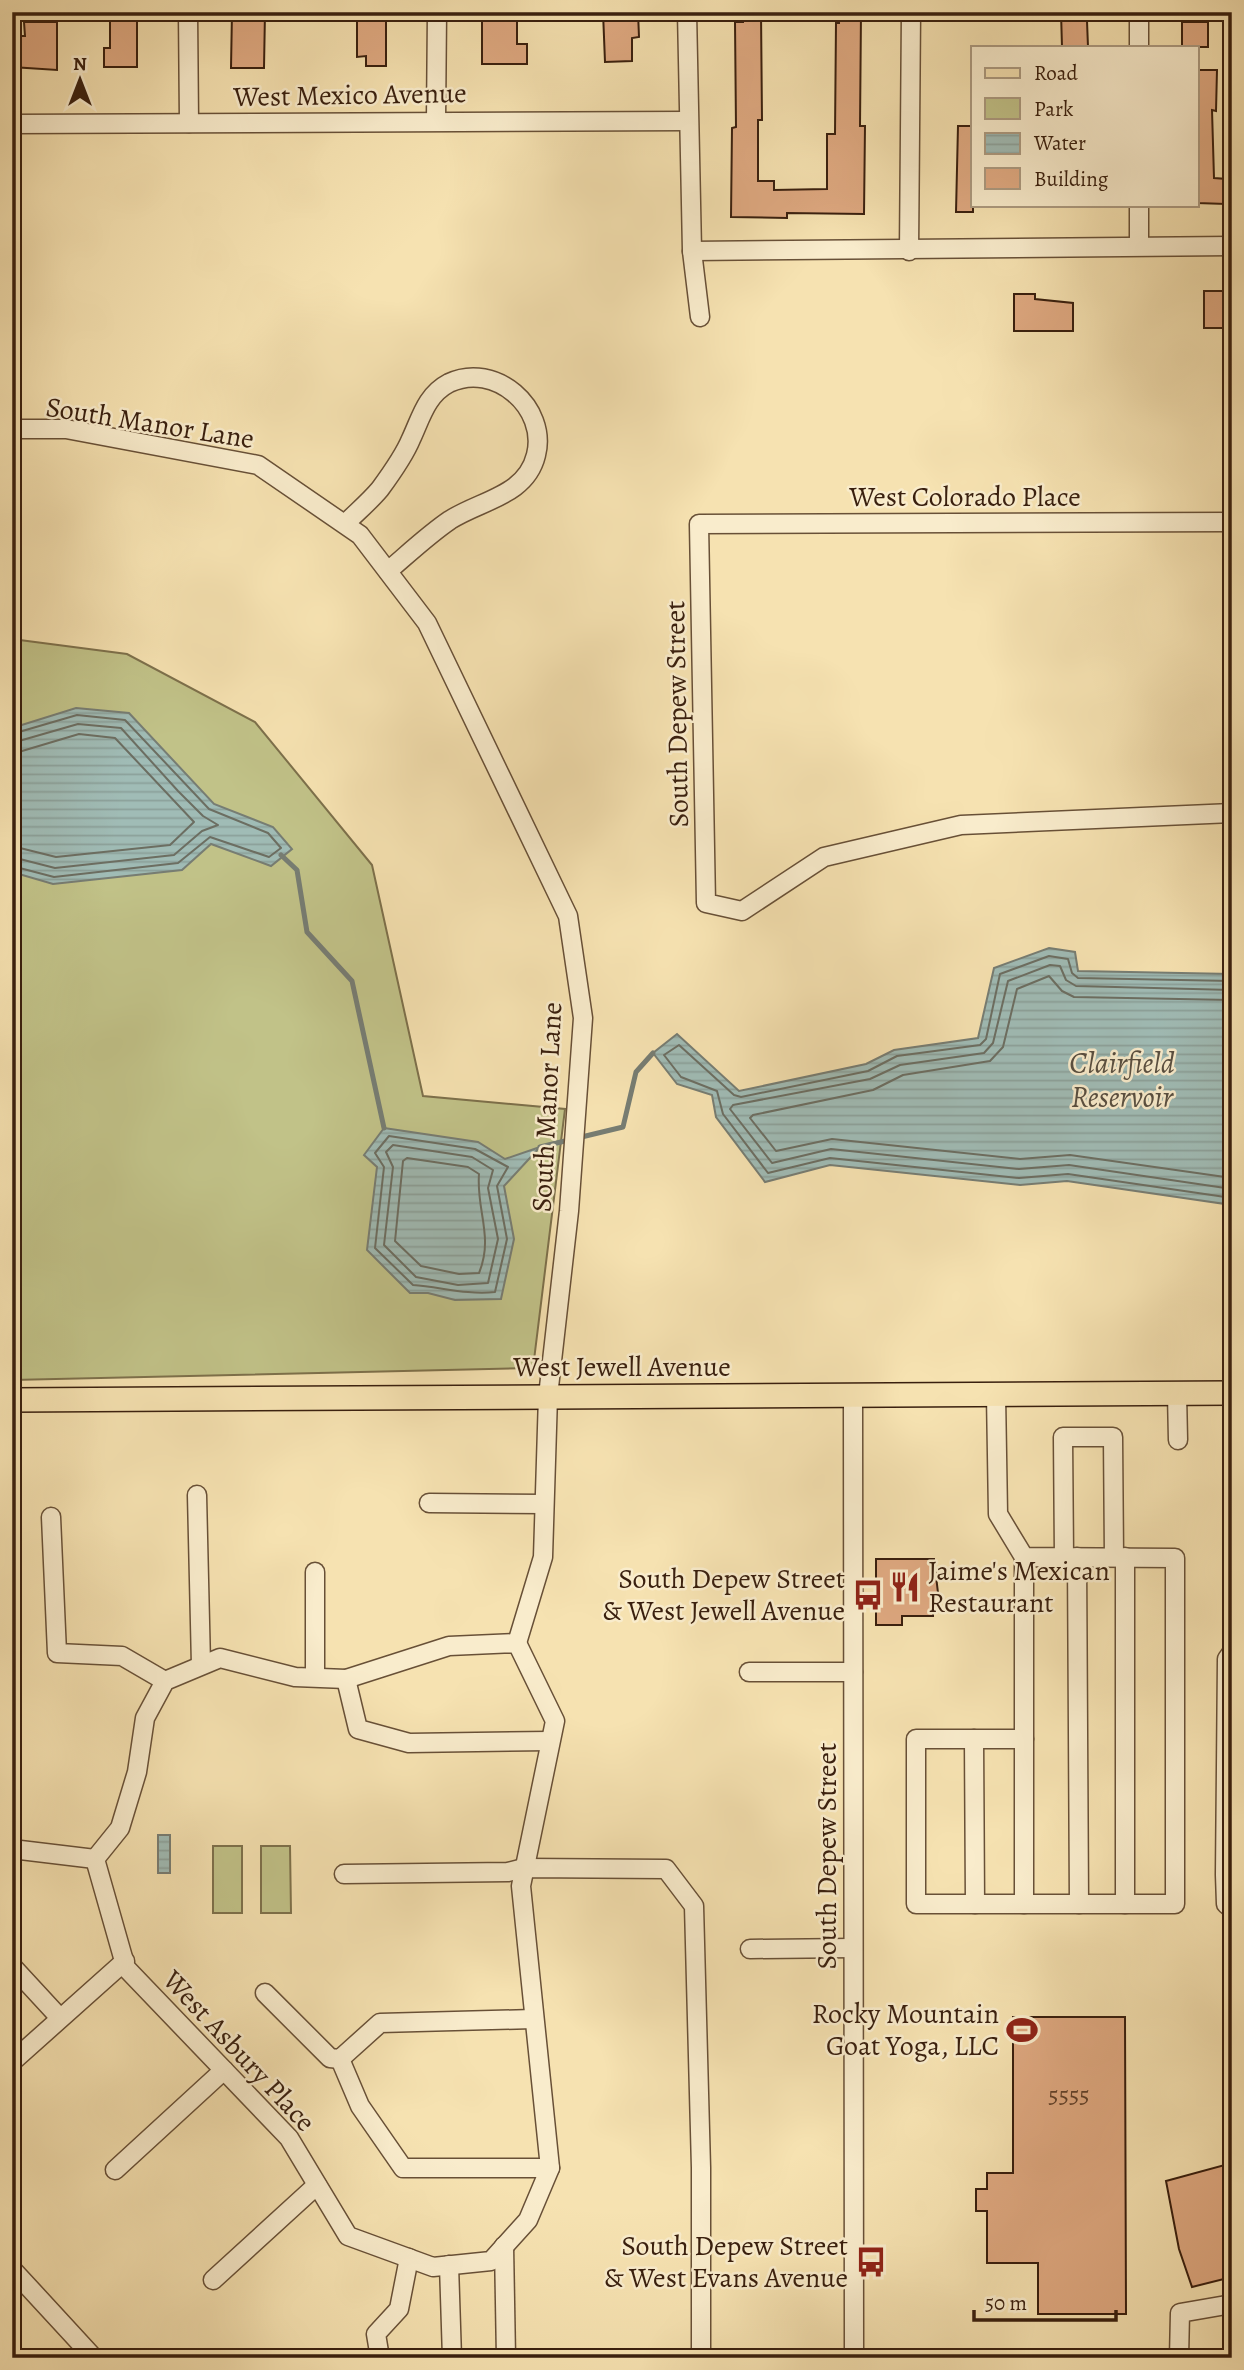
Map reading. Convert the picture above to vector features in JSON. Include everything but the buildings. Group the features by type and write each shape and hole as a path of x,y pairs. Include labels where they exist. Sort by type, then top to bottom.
{"main road":[{"name":"West Jewell Avenue","path":"12,1400 1232,1393"}],"street":[{"path":"188,12 189,123"},
{"path":"436,12 436,120"},
{"path":"687,12 687,121 692,251 700,317"},
{"path":"909,251 911,12"},
{"path":"1139,12 1139,46"},
{"name":"West Mexico Avenue","path":"12,124 436,120 687,121"},
{"path":"1139,206 1139,247"},
{"path":"692,251 1232,246"},
{"path":"346,523 378,490 411,439 418,417 432,397 449,383 468,378 488,381 512,388 527,404 536,424 537,454 527,475 513,490 450,520 388,571"},
{"name":"South Manor Lane","path":"12,429 66,429 258,465 360,535 427,623 568,916 583,1018 577,1108 548,1396 543,1557 517,1643"},
{"name":"West Colorado Place","path":"699,524 1232,522"},
{"name":"South Depew Street","path":"699,524 706,903 742,911 824,857 961,825 1232,813"},
{"path":"1177,1394 1178,1440"},
{"path":"996,1395 998,1514 1024,1557 1024,1904"},
{"name":"South Depew Street","path":"853,1396 854,2358"},
{"path":"1079,1904 1071,1557 1063,1437 1112,1437 1120,1557 1125,1904"},
{"path":"197,1495 201,1665"},
{"path":"429,1503 544,1504"},
{"path":"51,1517 57,1653 122,1656 165,1681"},
{"path":"1024,1557 1175,1558 1175,1904 916,1904 916,1739 1024,1739"},
{"path":"315,1572 315,1677"},
{"path":"12,1849 95,1859 120,1828 137,1772 145,1718 165,1681 201,1665 220,1658 295,1676 346,1679 449,1646 517,1643"},
{"name":"West Asbury Place","path":"95,1859 127,1968 289,2138 348,2236 433,2267 491,2261 528,2220 550,2168 521,1886 555,1721 517,1643"},
{"path":"1232,1652 1227,1659 1225,1875 1226,1904 1232,1909"},
{"path":"749,1672 853,1672"},
{"path":"346,1679 358,1729 409,1743 550,1741"},
{"path":"974,1739 975,1904"},
{"path":"344,1874 508,1872 524,1868 666,1870 694,1906 700,2155 701,2358"},
{"path":"750,1949 853,1948"},
{"path":"13,2061 125,1961"},
{"path":"12,1966 60,2018"},
{"path":"265,1993 330,2058 341,2059 380,2023 533,2019"},
{"path":"341,2059 360,2106 403,2168 550,2168"},
{"path":"115,2170 224,2070"},
{"path":"213,2280 317,2185"},
{"path":"504,2246 506,2358"},
{"path":"380,2358 376,2334 399,2309 409,2258"},
{"path":"449,2265 452,2358"},
{"path":"12,2269 94,2358"},
{"path":"1179,2358 1180,2313 1232,2304"}],"green space":[{"path":"12,639 127,654 255,722 372,865 423,1096 565,1109 533,1368 12,1380"},
{"path":"213,1846 242,1846 242,1913 213,1913"},
{"path":"261,1846 290,1846 291,1913 261,1913"}],"water":[{"path":"76,708 129,713 214,804 273,827 292,849 271,866 211,844 182,870 53,884 12,872 12,728"},
{"name":"Clairfield Reservoir","path":"1049,948 1075,952 1078,971 1232,974 1232,1205 1067,1181 1020,1185 830,1165 765,1182 716,1117 712,1095 677,1084 653,1053 677,1034 739,1091 866,1064 894,1050 978,1038 994,968"},
{"path":"384,1128 478,1142 505,1159 540,1147 504,1186 514,1239 501,1299 455,1300 428,1293 410,1293 367,1250 377,1167 364,1155"},
{"path":"158,1835 170,1835 170,1873 158,1873"}],"waterway":[{"path":"281,855 297,870 307,932 352,981 384,1128"},
{"path":"540,1147 623,1127 636,1072 653,1053"}],"place":[{"name":"Jaime's Mexican Restaurant","path":"905,1587"},
{"name":"South Depew Street & West Jewell Avenue","path":"868,1595"},
{"name":"Rocky Mountain Goat Yoga, LLC","path":"1022,2030"},
{"name":"South Depew Street & West Evans Avenue","path":"871,2262"}]}
